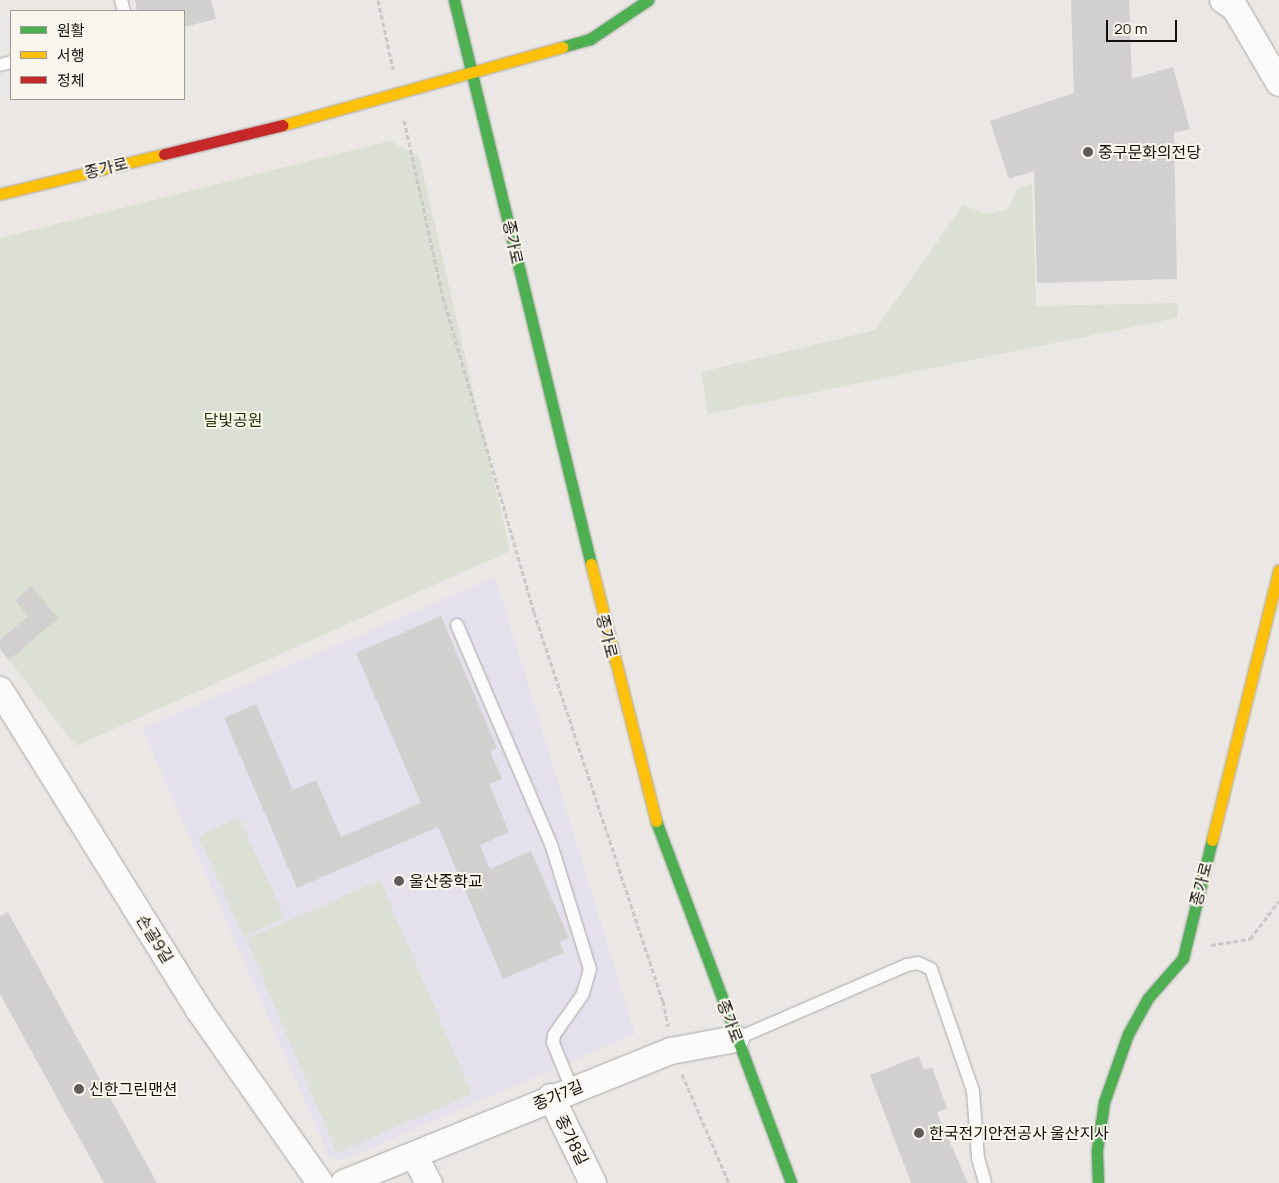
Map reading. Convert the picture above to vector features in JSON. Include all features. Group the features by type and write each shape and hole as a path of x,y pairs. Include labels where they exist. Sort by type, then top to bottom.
{"street":[{"name":"종가로","path":"454,0 474,73 650,805 791,1183"},
{"name":"종가로","path":"0,194 398,95 590,40 648,0"},
{"path":"1236,5 1279,83"},
{"name":"종가로","path":"1098,1183 1097,1150 1104,1102 1128,1034 1148,998 1183,958 1279,570"},
{"name":"손골9길","path":"0,690 199,1010 320,1183"},
{"name":"종가7길","path":"344,1183 562,1093 672,1051 736,1039"},
{"name":"종가8길","path":"562,1093 594,1183"},
{"path":"414,1155 429,1183"}],"lane":[{"path":"457,625 551,844 590,969 583,994 554,1035 553,1043 562,1093"},
{"path":"736,1039 906,965 918,963 931,969 973,1091 978,1158 985,1183"}],"path":[{"path":"378,0 443,298 534,612 663,1001 672,1051 730,1183"},
{"path":"1185,949 1250,939 1279,901"}],"shaded area":[{"name":"울산중학교","path":"495,577 635,1034 344,1160 330,1158 142,728"}],"green space":[{"name":"달빛공원","path":"390,141 419,156 510,551 76,746 0,649 0,238"},
{"path":"1032,184 1036,306 1178,303 1177,318 708,414 701,372 875,330 963,205 987,214 1008,209 1018,188"},
{"path":"239,817 285,918 244,937 198,836"},
{"path":"380,880 472,1094 337,1153 246,939"}],"building":[{"path":"135,0 211,0 216,19 185,27 185,10 137,10"},
{"name":"중구문화의전당","path":"1071,0 1129,0 1132,79 1173,67 1190,129 1174,133 1177,279 1037,283 1034,171 1009,179 990,121 1074,93"},
{"path":"31,586 58,618 9,660 0,649 0,640 28,616 15,600"},
{"path":"441,616 497,748 490,751 502,779 489,784 509,832 480,845 490,869 531,851 569,938 560,942 564,953 503,979 438,827 297,888 224,718 256,704 293,790 316,780 341,837 421,803 356,653"},
{"name":"신한그린맨션","path":"8,912 157,1183 104,1183 0,994 0,916"},
{"name":"한국전기안전공사 울산지사","path":"919,1056 924,1070 932,1067 947,1108 937,1113 968,1183 911,1183 870,1075"}],"traffic: fast":[{"path":"454,0 591,564"},
{"path":"562,47 590,39 648,0"},
{"path":"656,821 791,1183"},
{"path":"1098,1183 1097,1150 1104,1102 1128,1034 1148,998 1183,958 1212,840"}],"traffic: slow":[{"path":"283,125 562,47"},
{"path":"0,194 164,154"},
{"path":"591,564 656,821"},
{"path":"1212,840 1279,570"}],"traffic: jam":[{"path":"164,154 283,125"}],"place":[{"name":"중구문화의전당","path":"1088,152"},
{"name":"울산중학교","path":"399,881"},
{"name":"신한그린맨션","path":"79,1089"},
{"name":"한국전기안전공사 울산지사","path":"919,1133"}]}
